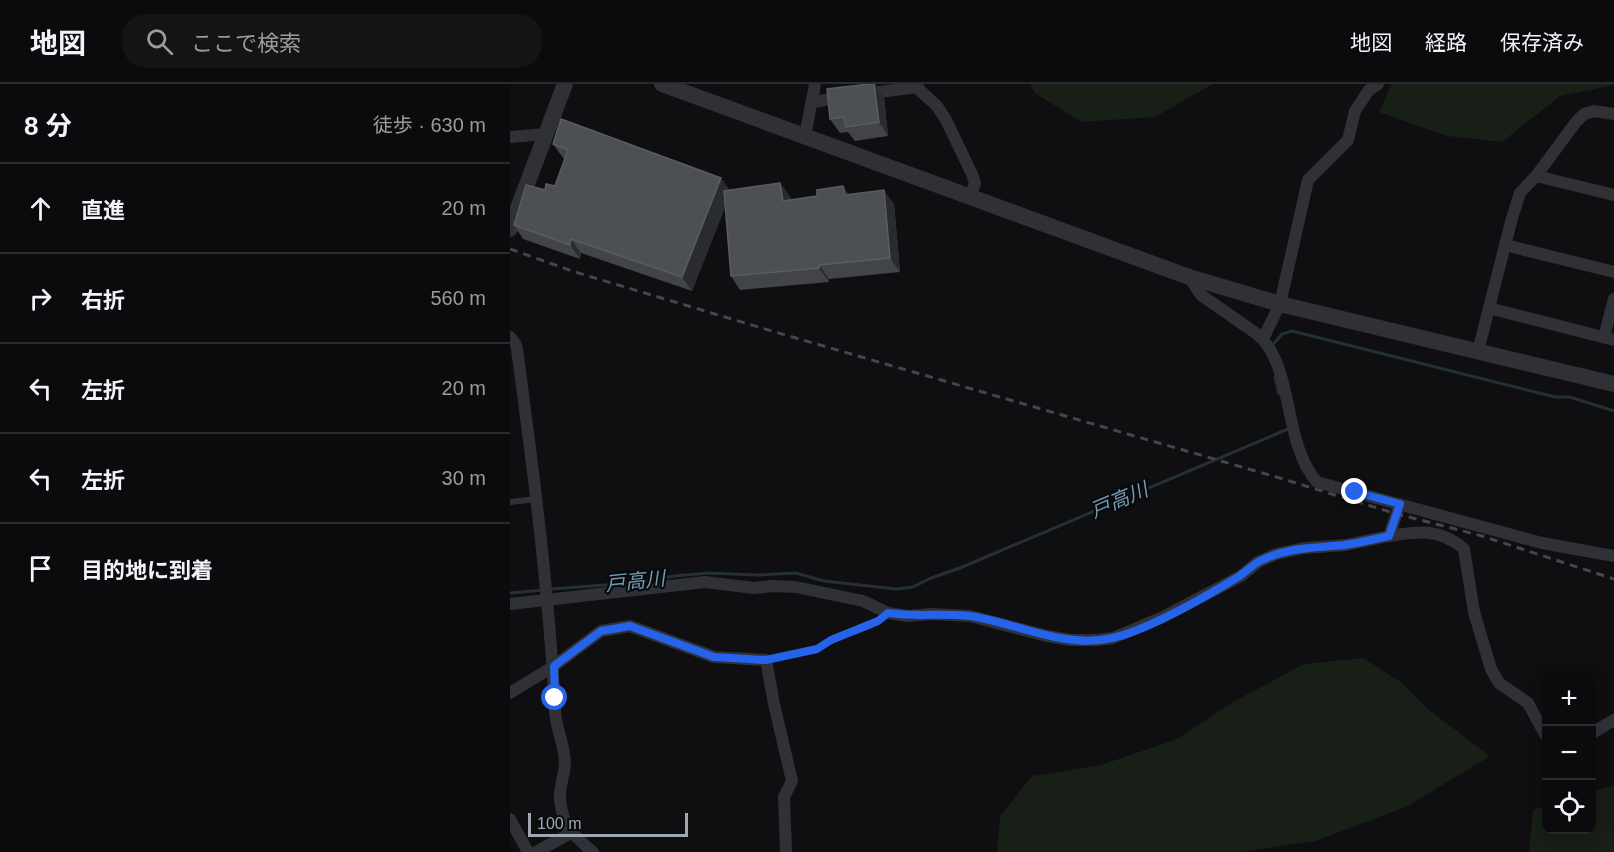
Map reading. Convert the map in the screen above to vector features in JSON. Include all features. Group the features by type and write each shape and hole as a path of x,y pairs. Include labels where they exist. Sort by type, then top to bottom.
{"street":[{"path":"510,229 565,84"},
{"path":"662,84 1189,277 1280,304 1614,384"},
{"path":"806,136 815,84"},
{"path":"1263,339 1280,304 1308,180 1347,140 1355,111 1369,90 1378,84"},
{"path":"813,102 916,85 937,106 946,120 975,183 970,197"},
{"path":"1478,351 1520,193 1584,114 1594,111 1614,114"},
{"path":"510,137 546,134"},
{"path":"1536,176 1614,195"},
{"path":"1505,245 1614,272"},
{"path":"1189,277 1201,295 1263,339 1275,357 1303,462 1317,482 1542,543 1614,556"},
{"path":"1489,308 1609,338 1614,299"},
{"path":"510,337 515,343 514,351 537,499 554,666 556,721 565,765 560,800 571,833 593,852"},
{"path":"1389,536 1400,504"},
{"path":"510,604 705,582 754,588 772,586 806,589 863,601 888,613 908,616 932,614 970,616 1047,636 1071,640 1097,640 1113,638 1137,630 1241,576 1258,562 1276,554 1304,548 1346,545 1414,532 1431,532 1452,539 1464,549 1474,612 1491,669 1499,683 1528,703 1542,729"},
{"path":"510,693 554,666 601,631 630,626 714,657 766,660 792,781 784,797 786,852"},
{"path":"1596,731 1614,720"},
{"path":"510,819 528,852"},
{"path":"536,852 571,833"}],"lane":[{"path":"510,502 537,499"},
{"path":"766,660 817,649 831,640 878,621 888,613"}],"shaded area":[{"path":"1030,84 1213,84 1155,117 1081,122 1035,93"},
{"path":"1392,84 1614,85 1560,96 1502,142 1447,136 1379,112"},
{"path":"1363,658 1401,682 1428,709 1490,756 1408,806 1316,841 1240,852 997,852 1000,816 1032,776 1101,765 1177,739 1233,702 1304,664"},
{"path":"1614,785 1614,852 1529,852 1533,810 1542,807 1542,834 1596,834 1596,791"}],"building":[{"path":"874,84 879,122 846,127 844,117 830,119 827,89"},
{"path":"561,119 721,178 682,277 571,239 570,245 514,225 526,185 545,190 546,184 555,186 568,150 553,144"},
{"path":"780,183 783,201 817,196 817,190 843,186 845,195 884,190 890,258 819,265 819,268 731,276 724,191"}],"waterway":[{"name":"戸高川","path":"1272,346 1282,334 1292,331 1555,397 1570,397 1614,411"},
{"name":"戸高川","path":"1275,377 1279,394"},
{"name":"戸高川","path":"550,589 633,583 708,573 757,575 796,573 824,581 896,589 913,587 1288,429"},
{"name":"戸高川","path":"510,593 544,590"}],"railway":[{"path":"510,249 575,272 775,332 1397,514 1482,536 1614,579"}],"route":[{"path":"555,698 554,666 601,631 630,626 714,657 739,660 766,660 817,649 831,640 870,626 888,613 908,616 932,614 970,616 1071,640 1113,638 1137,630 1163,617 1241,576 1258,562 1276,554 1304,548 1346,545 1389,536 1400,504 1355,492"}]}
